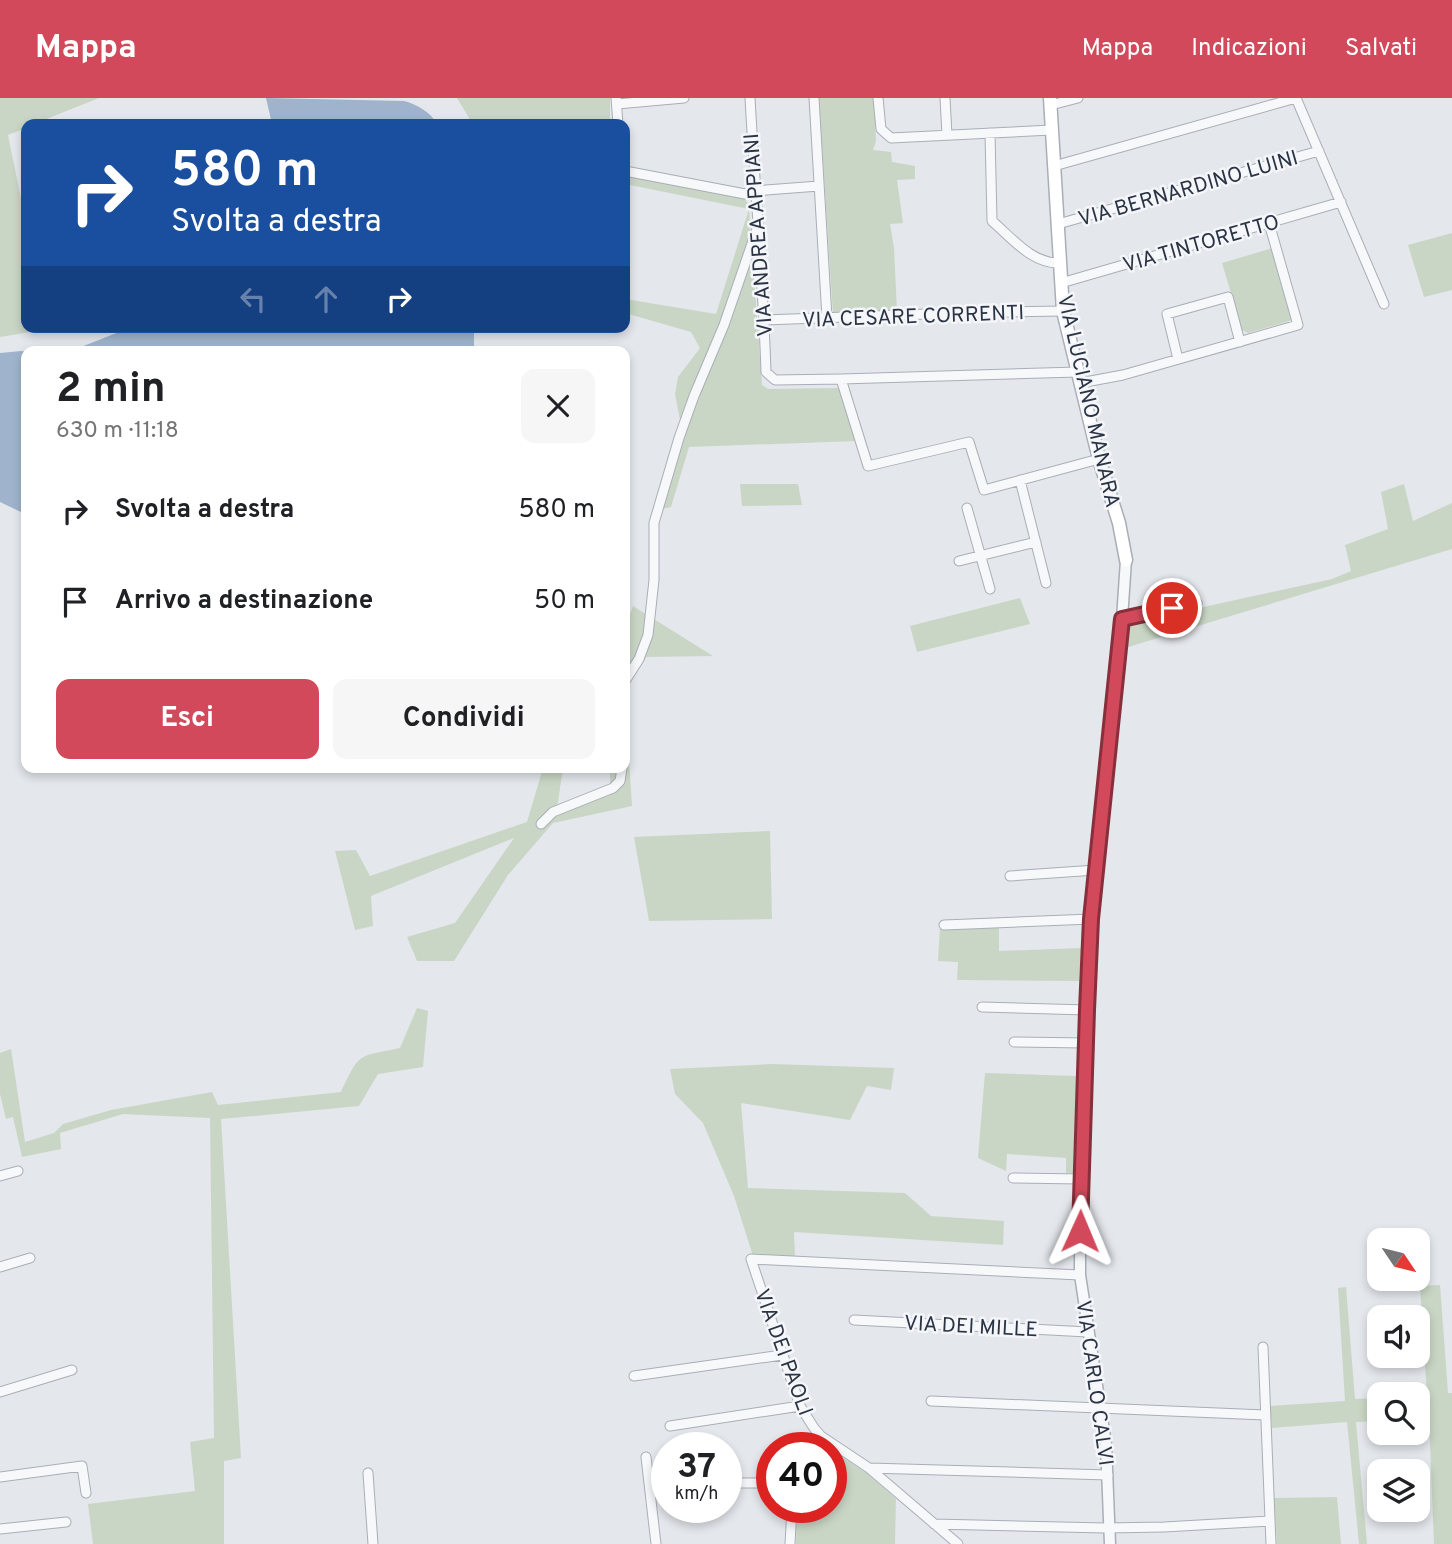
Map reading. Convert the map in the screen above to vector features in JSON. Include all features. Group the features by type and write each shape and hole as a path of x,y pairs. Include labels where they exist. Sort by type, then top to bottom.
{"main road":[{"name":"VIA LUCIANO MANARA","path":"1051,102 1063,311 1099,459 1119,523 1126,560"}],"street":[{"path":"618,119 617,101 684,98"},
{"name":"VIA ANDREA APPIANI","path":"750,98 766,372 775,380 842,379"},
{"path":"814,98 827,318"},
{"path":"878,98 881,129 891,138 1052,130"},
{"path":"945,98 947,135"},
{"path":"1051,102 1078,98"},
{"path":"1054,166 1296,98 1384,304"},
{"path":"990,133 992,221 1034,257 1060,263"},
{"name":"VIA BERNARDINO LUINI","path":"1058,224 1319,151"},
{"path":"630,172 745,194 819,186"},
{"name":"VIA TINTORETTO","path":"1061,283 1341,202"},
{"path":"1099,459 984,490 969,442 868,466 842,379 1079,377 1123,374 1298,325 1269,223"},
{"path":"630,673 639,659 648,635 654,523 679,438 724,326 759,225"},
{"path":"1178,359 1167,314 1228,297 1240,342"},
{"name":"VIA CESARE CORRENTI","path":"764,320 1063,311"},
{"path":"1020,480 1046,583"},
{"path":"967,508 990,589"},
{"path":"959,561 1035,542"},
{"name":"VIA LUCIANO MANARA","path":"1122,619 1126,560"},
{"path":"1122,619 1197,603"},
{"name":"VIA CARLO CALVI","path":"1110,1544 1106,1444 1080,1275 1081,1179 1091,919 1122,619"},
{"path":"541,824 553,812 613,788 620,781 621,773"},
{"path":"1010,876 1096,870"},
{"path":"944,925 1091,919"},
{"path":"982,1007 1087,1010"},
{"path":"1014,1042 1086,1044"},
{"path":"0,1176 18,1171"},
{"path":"1013,1178 1081,1179"},
{"path":"0,1267 30,1258"},
{"name":"VIA DEI PAOLI","path":"818,1432 800,1406 751,1259 1080,1275"},
{"name":"VIA DEI MILLE","path":"854,1320 1088,1332"},
{"path":"1263,1347 1271,1544"},
{"path":"634,1376 782,1355"},
{"path":"0,1392 72,1370"},
{"path":"931,1401 1265,1415"},
{"path":"670,1426 800,1406"},
{"name":"VIA DEI PAOLI","path":"847,1456 869,1468 958,1544"},
{"path":"646,1457 656,1544"},
{"path":"0,1477 82,1466 86,1493"},
{"path":"869,1468 1108,1475"},
{"path":"368,1473 373,1544"},
{"path":"934,1524 1110,1528 1270,1521"},
{"path":"0,1529 66,1522"},
{"path":"790,1544 791,1523"}],"green space":[{"path":"0,98 99,98 46,119 21,119 21,130 8,135 21,199 21,333 24,333 0,337"},
{"path":"457,98 610,98 610,119 469,118"},
{"path":"819,98 874,98 876,141 873,150 891,152 892,162 915,166 915,179 897,180 903,223 890,224 897,312 833,315"},
{"path":"630,177 746,199 749,209 630,185"},
{"path":"749,209 762,385 768,389 841,388 857,441 689,447 671,507 658,510 681,425 675,394 678,377 700,348 691,332 630,314 630,300 716,314"},
{"path":"1452,233 1452,290 1424,297 1408,245"},
{"path":"1273,248 1293,320 1248,333 1242,330 1222,263"},
{"path":"740,484 798,484 802,505 742,506"},
{"path":"1404,484 1413,521 1452,503 1452,549 1125,648 1126,624 1332,579 1351,571 1345,545 1388,529 1381,492"},
{"path":"1020,598 1030,624 917,652 910,626"},
{"path":"633,606 713,656 646,657 630,680 630,614"},
{"path":"542,773 562,773 557,808 610,784 610,773 630,773 632,806 553,823 508,875 454,961 417,961 407,937 455,923 514,838 371,896 373,926 355,930 335,851 356,850 370,876 527,822"},
{"path":"770,831 772,919 649,921 634,837"},
{"path":"999,925 999,951 1081,948 1079,981 957,980 958,962 938,961 940,927"},
{"path":"417,1008 428,1011 423,1067 378,1074 359,1106 221,1119 241,1458 224,1461 224,1544 93,1544 88,1504 195,1491 190,1442 214,1438 210,1118 123,1114 60,1133 61,1149 22,1157 13,1117 6,1119 0,1094 0,1053 11,1049 25,1142 54,1133 63,1124 111,1110 212,1092 218,1105 341,1092 352,1069 362,1058 400,1048"},
{"path":"772,1064 894,1068 891,1090 867,1086 850,1120 741,1103 748,1188 905,1193 931,1216 1004,1221 1003,1245 794,1232 795,1257 753,1256 734,1196 703,1123 675,1094 670,1069"},
{"path":"985,1073 1077,1076 1073,1173 1066,1173 1066,1158 1007,1154 1006,1171 978,1158"},
{"path":"1440,1285 1448,1393 1452,1393 1452,1544 1434,1544 1430,1382 1426,1382 1425,1368 1430,1368 1430,1305 1421,1305 1420,1292 1430,1292 1430,1286"},
{"path":"1346,1287 1355,1399 1367,1398 1367,1422 1356,1422 1367,1544 1359,1544 1347,1422 1272,1428 1270,1406 1345,1401 1338,1288"},
{"path":"847,1460 896,1499 895,1544 796,1544 797,1523 847,1523"},
{"path":"1337,1497 1341,1544 1277,1544 1274,1498"}],"water":[{"path":"266,98 404,101 423,109 433,119 271,119"},
{"path":"117,333 474,333 474,346 83,346"},
{"path":"21,351 21,512 0,502 0,353"}],"route":[{"path":"1080,1231 1091,919 1122,619 1172,608"}]}
